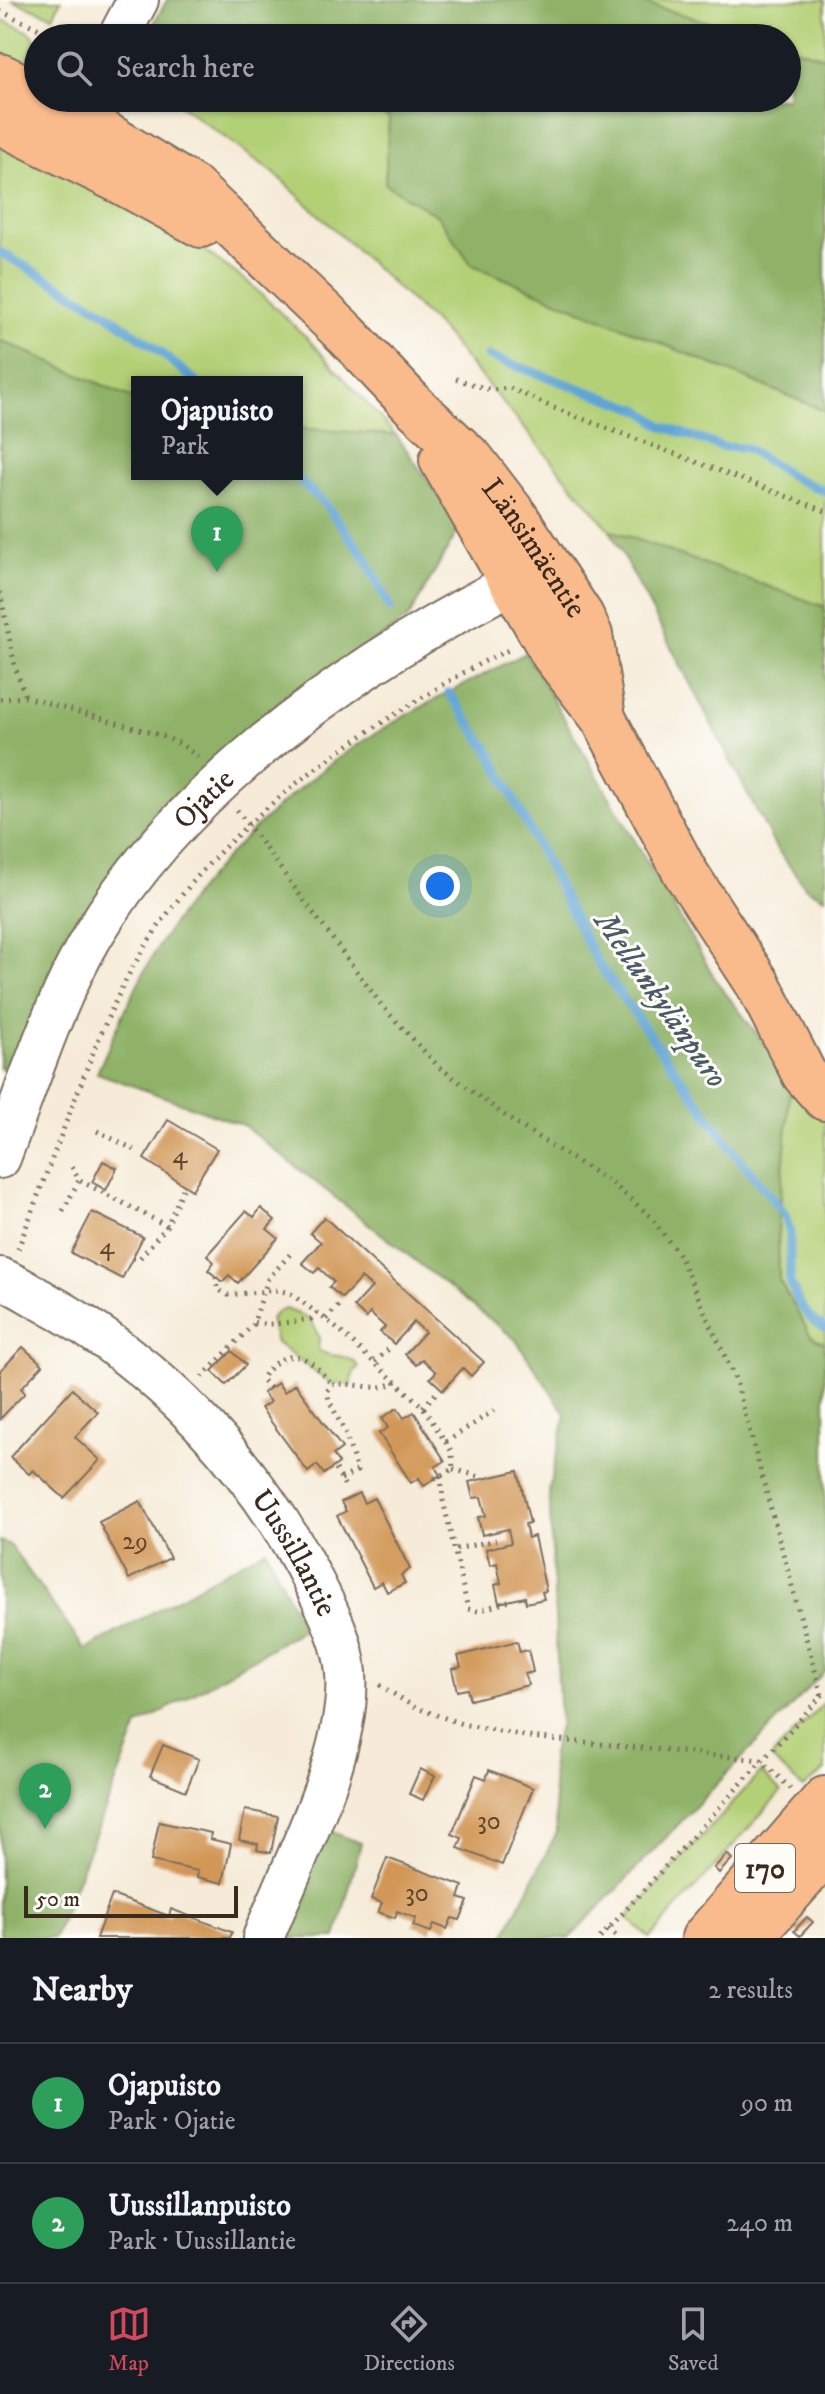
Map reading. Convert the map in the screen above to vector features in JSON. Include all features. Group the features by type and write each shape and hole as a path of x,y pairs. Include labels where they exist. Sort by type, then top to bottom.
{"main road":[{"name":"Länsimäentie","path":"0,76 24,90"},
{"name":"Länsimäentie","path":"0,122 50,112"},
{"name":"Länsimäentie","path":"63,112 192,187 472,460 531,574 590,635 603,718 685,872 758,984 804,1074 825,1098"},
{"name":"Länsimäentie","path":"758,984 825,1040"},
{"name":"170","path":"704,1938 809,1795"},
{"name":"170","path":"750,1938 825,1853"}],"street":[{"path":"125,24 138,0"},
{"name":"Ojatie","path":"0,1158 72,974 94,934 133,877 183,819 230,774 312,707 366,668 451,614 531,574"},
{"name":"Uussillantie","path":"8,1266 119,1349 179,1400 250,1481 297,1549 330,1615 346,1672 345,1709 336,1749 310,1825 263,1938"}],"path":[{"path":"0,11 28,24"},
{"path":"456,379 491,390 510,388 522,392 549,406 825,511"},
{"path":"0,592 15,666 25,697"},
{"path":"8,1266 117,999 141,952 207,866 291,786 370,729 459,675 518,646"},
{"path":"0,699 25,697 160,735 194,752"},
{"path":"248,825 383,1007 439,1067 515,1123 613,1184 650,1216 679,1255 736,1381 824,1694 600,1938"},
{"path":"97,1131 137,1151"},
{"path":"72,1167 79,1180 167,1226"},
{"path":"63,1211 79,1180"},
{"path":"133,1258 139,1259 167,1226 183,1189"},
{"path":"179,1400 254,1322 268,1279 293,1251"},
{"path":"216,1277 217,1289 228,1295 278,1290 290,1293 326,1319 423,1407 452,1452 453,1469"},
{"path":"326,1319 342,1302"},
{"path":"254,1322 265,1326 284,1320 311,1319 317,1313"},
{"path":"375,1362 392,1346"},
{"path":"270,1388 262,1380 263,1374 284,1357 296,1356 308,1361 332,1385"},
{"path":"341,1479 357,1471 327,1391 332,1385 340,1383 367,1388 388,1387 397,1381"},
{"path":"423,1407 439,1390"},
{"path":"446,1442 499,1407"},
{"path":"336,1469 347,1490"},
{"path":"432,1480 453,1469 484,1478"},
{"path":"441,1476 443,1500 468,1609 478,1611 513,1600"},
{"path":"456,1549 496,1540"},
{"path":"396,1695 414,1707 462,1724 530,1737 761,1760 809,1795"},
{"path":"608,1929 619,1938"}],"green space":[{"path":"11,0 61,0 53,16"},
{"path":"167,0 634,0 714,24 153,24"},
{"path":"634,0 825,0 825,57 801,50 801,24 714,24"},
{"path":"0,19 24,29 24,64 0,52"},
{"path":"801,50 825,57 825,411 472,265 438,216 385,184 389,117 376,112 801,112"},
{"path":"189,112 376,112 390,117 385,184 438,216 472,265 825,411 825,607 610,530 438,326 274,173"},
{"path":"0,132 161,219 249,283 307,338 396,435 460,527 408,618 246,731 188,785 135,849 0,1068"},
{"path":"0,340 131,397 131,480 303,480 303,428 396,435 460,527 408,618 246,731 188,785 135,849 13,1070 0,1068"},
{"path":"610,530 825,607 825,898 806,888 776,848"},
{"path":"526,653 717,982 791,1078 778,1230 779,1280 811,1336 825,1343 825,1671 570,1938 503,1938 557,1832 551,1757 560,1723 549,1489 566,1414 515,1339 243,1125 97,1073 134,991 168,931 196,892 248,835 306,783 349,750 423,706"},
{"path":"791,1078 825,1117 825,1343 811,1337 779,1280 778,1230"},
{"path":"286,1309 311,1319 319,1338 318,1350 350,1359 359,1367 353,1374 351,1386 340,1383 332,1385 276,1343 270,1319 278,1311"},
{"path":"0,1541 10,1545 85,1650 266,1549 303,1629 138,1726 54,1938 0,1938"},
{"path":"825,1702 825,1770 803,1788 773,1760 773,1755"},
{"path":"761,1772 781,1792 650,1938 627,1918"},
{"path":"322,1828 361,1843 336,1938 278,1938"}],"building":[{"path":"168,1120 217,1149 192,1190 144,1159"},
{"path":"103,1161 117,1168 106,1190 92,1182"},
{"path":"261,1208 275,1220 267,1229 278,1238 238,1283 229,1275 222,1282 208,1270 214,1262 207,1255 246,1211 254,1217"},
{"path":"92,1212 143,1237 122,1279 71,1253"},
{"path":"324,1217 484,1362 471,1376 463,1368 443,1390 430,1378 436,1372 422,1359 416,1365 405,1354 425,1332 414,1322 394,1344 380,1332 385,1327 370,1313 366,1318 354,1307 372,1287 361,1278 342,1298 329,1287 334,1282 319,1268 314,1273 302,1263 321,1242 310,1233"},
{"path":"23,1347 43,1365 21,1388 25,1393 0,1419 0,1371"},
{"path":"232,1351 246,1365 226,1385 212,1371"},
{"path":"278,1383 284,1392 295,1384 342,1448 333,1455 339,1463 324,1474 317,1465 308,1472 261,1408 270,1402 263,1393"},
{"path":"72,1389 98,1412 75,1437 100,1460 64,1498 33,1470 29,1474 10,1457"},
{"path":"397,1408 404,1418 414,1412 445,1461 435,1467 440,1475 424,1486 419,1478 411,1483 379,1433 388,1428 382,1418"},
{"path":"518,1471 530,1523 525,1524 528,1538 534,1536 546,1591 542,1592 544,1599 526,1603 525,1597 499,1603 495,1585 501,1583 497,1563 490,1565 486,1549 511,1543 508,1529 482,1535 478,1517 486,1516 481,1497 473,1498 469,1482"},
{"path":"359,1493 364,1503 374,1498 410,1569 401,1575 405,1583 387,1592 382,1582 373,1587 337,1516 346,1511 341,1502"},
{"path":"140,1501 170,1558 129,1579 99,1522"},
{"path":"517,1641 520,1652 528,1650 531,1662 533,1672 525,1674 528,1685 470,1700 467,1689 457,1691 452,1669 461,1667 458,1656"},
{"path":"163,1745 199,1759 186,1791 150,1776"},
{"path":"420,1769 435,1776 423,1800 409,1794"},
{"path":"489,1770 533,1788 502,1865 458,1848 462,1838 452,1834 476,1775 486,1779"},
{"path":"245,1810 278,1816 271,1853 257,1850 258,1844 239,1840"},
{"path":"159,1822 211,1833 210,1839 231,1844 223,1883 197,1877 198,1871 151,1861"},
{"path":"727,1854 732,1859 719,1873 714,1868"},
{"path":"387,1858 463,1886 459,1898 468,1901 460,1920 452,1918 447,1929 434,1924 431,1932 413,1926 416,1918 397,1911 395,1918 378,1912 382,1903 371,1899"},
{"path":"112,1895 169,1916 171,1909 232,1932 230,1938 96,1938"},
{"path":"807,1917 813,1922 800,1936 794,1931"}],"waterway":[{"name":"Mellunkylänpuro","path":"0,252 100,309 190,376"},
{"path":"488,356 641,410 662,426 722,447 746,448 798,480 825,491"},
{"name":"Mellunkylänpuro","path":"299,480 324,503 365,557 390,608"},
{"name":"Mellunkylänpuro","path":"449,693 490,752 597,962 734,1151 785,1215 790,1232 790,1282 799,1303 812,1320 825,1328"}],"place":[{"name":"Ojapuisto","path":"217,572"},
{"name":"Uussillanpuisto","path":"45,1829"}]}
